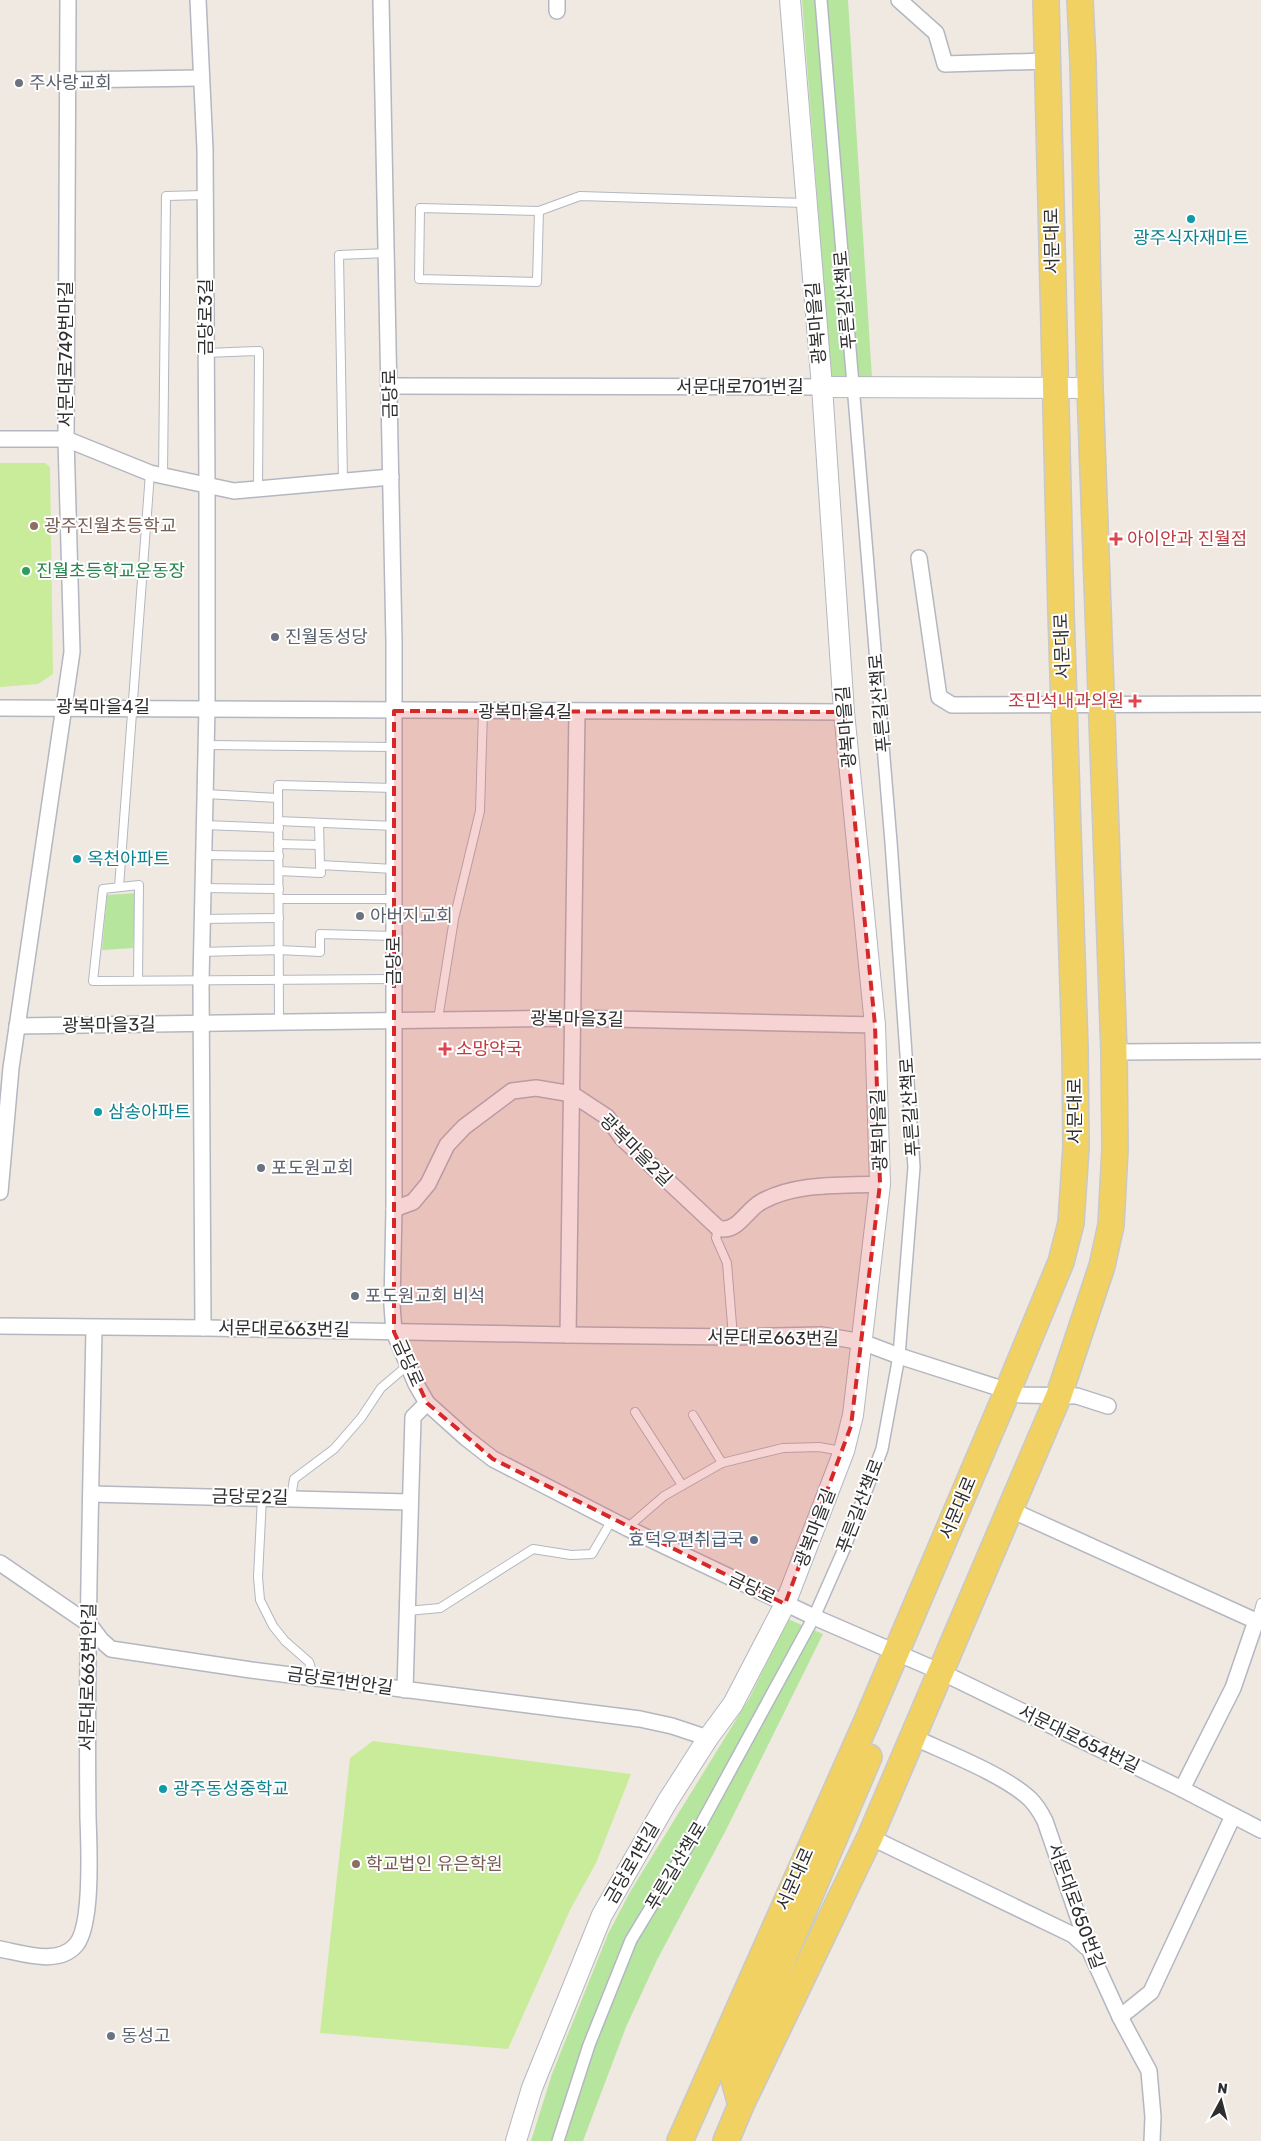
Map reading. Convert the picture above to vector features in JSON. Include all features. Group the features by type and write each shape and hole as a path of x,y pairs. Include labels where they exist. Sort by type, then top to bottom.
{"main road":[{"name":"서문대로","path":"680,2141 849,1760 1008,1390 1061,1262 1071,1223 1076,1147 1075,1049 1055,388 1046,0"},
{"name":"서문대로","path":"726,2141 741,2105 870,1837 1011,1510 1059,1395 1102,1266 1111,1224 1115,1149 1114,1052 1100,704 1080,0"},
{"path":"741,2105 733,2076 872,1752 876,1736 869,1731 849,1760"}],"street":[{"name":"서문대로749번마길","path":"0,1192 6,1066 17,1026 72,652 66,439 68,0"},
{"name":"금당로3길","path":"198,0 205,149 207,708"},
{"name":"금당로","path":"381,0 390,386 394,711 394,1209 392,1305 394,1332 427,1403 493,1459 627,1528 814,1617 896,1652"},
{"name":"광복마을길","path":"786,1604 844,1451 853,1415 880,1184 875,1025 844,712 822,387 790,0"},
{"name":"푸른길산책로","path":"558,2141 590,2046 631,1940 700,1826 814,1617 844,1549 882,1449 899,1356 914,1167 891,832 821,0"},
{"path":"898,0 936,33 945,64 1047,62"},
{"path":"68,80 201,78"},
{"name":"서문대로701번길","path":"390,386 1090,388"},
{"path":"0,439 66,439 156,475 234,491 391,477"},
{"path":"920,558 939,697 952,705 1261,704"},
{"name":"광복마을4길","path":"0,708 207,708 483,712 844,712"},
{"path":"203,1328 201,952 207,708"},
{"path":"568,1335 577,712"},
{"name":"광복마을3길","path":"17,1026 394,1019 573,1018 875,1025"},
{"path":"1114,1052 1261,1052"},
{"name":"광복마을2길","path":"394,1209 413,1202 428,1184 447,1145 464,1127 512,1091 536,1088 572,1094 607,1117 622,1138 718,1228"},
{"path":"718,1228 728,1229 736,1226 752,1208 775,1195 819,1187 880,1184"},
{"name":"서문대로663번길","path":"0,1326 733,1337 822,1335 862,1342 899,1356 1021,1395 1077,1396 1108,1406"},
{"name":"서문대로663번안길","path":"0,1949 41,1956 53,1956 76,1945 87,1914 94,1328"},
{"path":"405,1690 409,1502 413,1417 427,1403"},
{"name":"금당로2길","path":"91,1494 409,1502"},
{"path":"1011,1510 1256,1621 1233,1688 1182,1789"},
{"name":"금당로1번안길","path":"0,1563 89,1624 101,1640 111,1649 314,1678 640,1719 672,1726 708,1738"},
{"name":"금당로1번길","path":"516,2141 532,2088 602,1915 667,1802 708,1738 734,1704 786,1604"},
{"name":"서문대로654번길","path":"896,1652 1182,1789 1261,1830"},
{"name":"서문대로650번길","path":"912,1737 1002,1780 1031,1800 1045,1821 1089,1949 1120,2017 1149,2071 1155,2138"},
{"path":"1120,2017 1151,1992 1232,1816"},
{"path":"870,1837 1073,1935 1089,1949"}],"lane":[{"path":"119,887 132,708 156,475 166,196 205,194"},
{"path":"539,211 537,282 419,279 420,208 539,211 580,196 806,203"},
{"path":"343,481 339,255 387,253"},
{"path":"206,353 259,351 258,488"},
{"path":"438,1019 454,919 480,811 483,712"},
{"path":"206,745 394,747"},
{"path":"279,1021 278,785 394,788"},
{"path":"205,794 278,798"},
{"path":"204,825 318,823 394,826"},
{"path":"278,871 321,874 318,823"},
{"path":"278,844 319,845"},
{"path":"203,861 278,856"},
{"path":"320,864 394,869"},
{"path":"138,980 139,885 102,888 93,981 394,979"},
{"path":"203,888 279,889"},
{"path":"279,899 394,899"},
{"path":"202,919 279,918"},
{"path":"201,952 279,950 320,952 320,934 394,936"},
{"path":"718,1228 716,1238 728,1263 733,1337"},
{"path":"291,1498 294,1479 334,1450 361,1418 381,1388 408,1365"},
{"path":"635,1412 682,1485"},
{"path":"693,1415 722,1463"},
{"path":"627,1528 664,1496 722,1463 783,1448 820,1448 844,1451"},
{"path":"262,1497 258,1577 262,1607 273,1626 285,1641 309,1662 314,1678"},
{"path":"407,1611 440,1608 533,1549 571,1555 586,1556 592,1554 612,1520"},
{"path":"1256,1621 1261,1602"}],"highlighted area":[{"path":"394,711 844,712 875,1025 880,1184 851,1426 785,1604 493,1459 427,1403 394,1332"}],"green space":[{"path":"802,0 848,0 872,378 831,378"},
{"name":"진월초등학교운동장","path":"0,463 45,463 50,467 53,674 38,684 0,687"},
{"path":"137,893 133,948 102,950 107,895"},
{"path":"788,1619 823,1634 726,1830 657,1960 626,2027 583,2141 531,2141 552,2074 608,1934 630,1892 750,1697"},
{"path":"373,1741 631,1774 596,1863 570,1910 508,2049 320,2033 350,1758"}],"place":[{"name":"주사랑교회","path":"19,83"},
{"name":"광주식자재마트","path":"1191,219"},
{"name":"광주진월초등학교","path":"34,526"},
{"name":"아이안과 진월점","path":"1116,539"},
{"name":"진월초등학교운동장","path":"26,571"},
{"name":"진월동성당","path":"275,637"},
{"name":"조민석내과의원","path":"1135,701"},
{"name":"옥천아파트","path":"77,859"},
{"name":"아버지교회","path":"360,916"},
{"name":"소망약국","path":"445,1049"},
{"name":"삼송아파트","path":"98,1112"},
{"name":"포도원교회","path":"261,1168"},
{"name":"포도원교회 비석","path":"355,1296"},
{"name":"효덕우편취급국","path":"754,1540"},
{"name":"광주동성중학교","path":"163,1789"},
{"name":"학교법인 유은학원","path":"356,1864"},
{"name":"동성고","path":"111,2036"}]}
